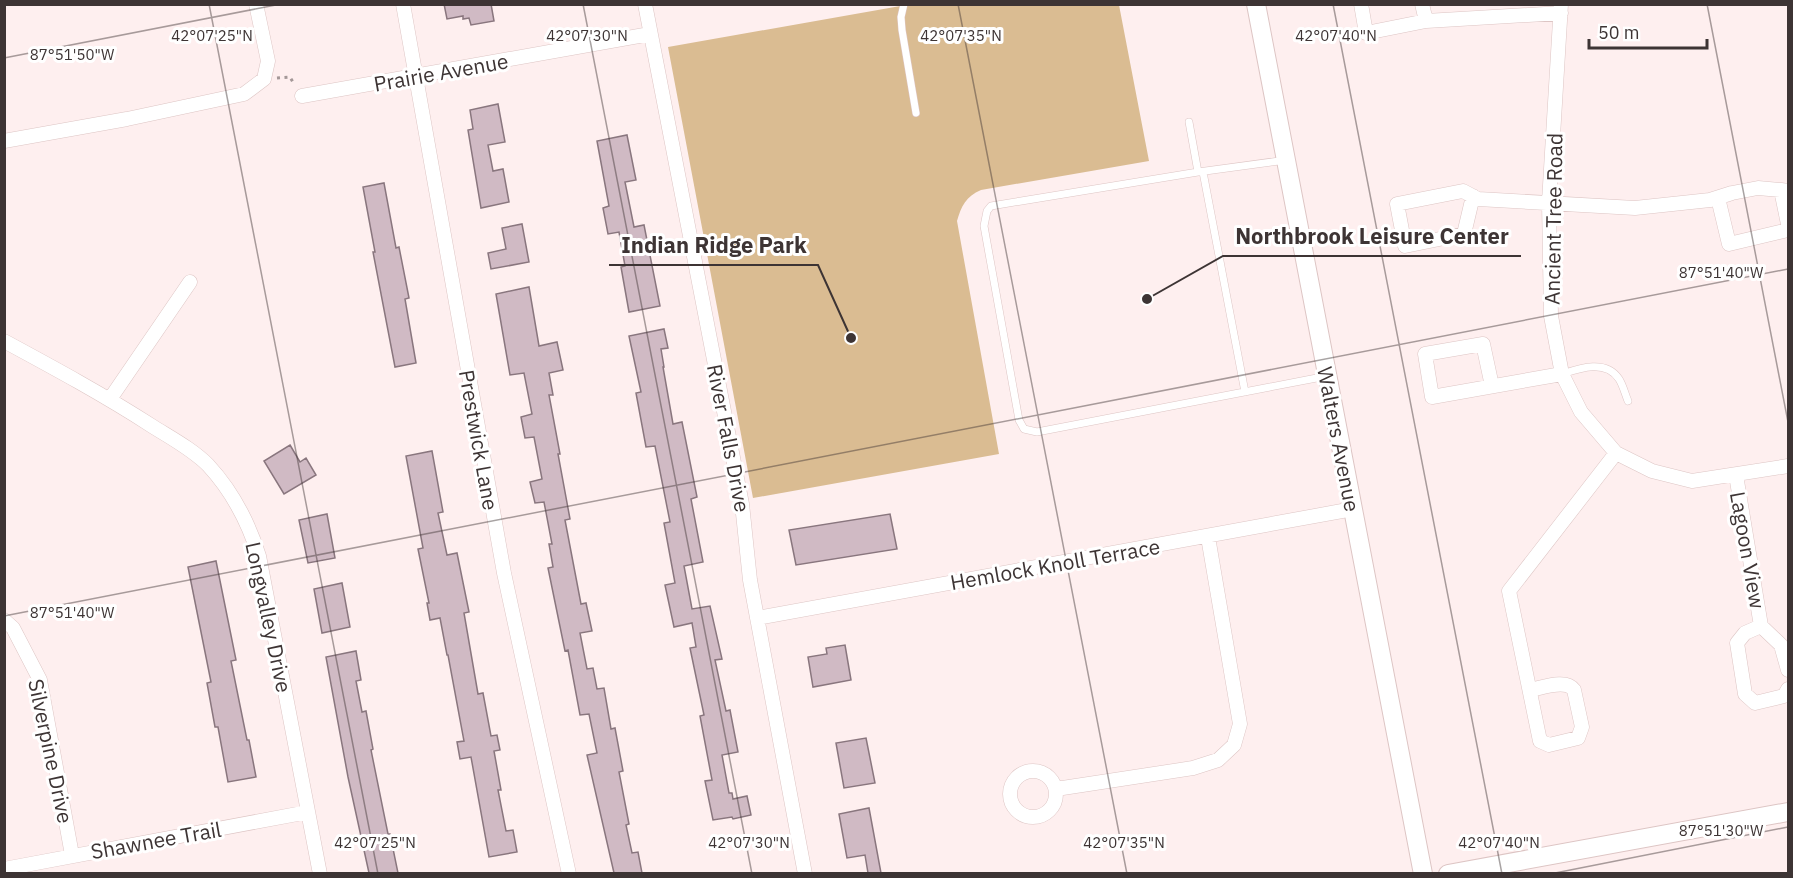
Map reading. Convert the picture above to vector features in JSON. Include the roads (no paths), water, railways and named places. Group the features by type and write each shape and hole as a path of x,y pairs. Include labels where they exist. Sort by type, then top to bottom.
{"main road":[{"name":"Walters Avenue","path":"1256,4 1423,873"},
{"path":"1448,873 1788,812"}],"street":[{"path":"4,141 127,119 244,94 264,79 268,61 256,4"},
{"name":"Prestwick Lane","path":"403,4 504,573 569,873"},
{"name":"River Falls Drive","path":"645,4 742,504 750,579 805,873"},
{"path":"1361,4 1366,33 1426,21 1561,9"},
{"path":"1422,4 1426,21"},
{"name":"Ancient Tree Road","path":"1561,9 1549,202 1551,316 1562,374 1581,412 1616,453 1652,471 1692,481 1788,466"},
{"name":"Prairie Avenue","path":"302,96 650,34"},
{"path":"1473,196 1464,234 1405,246 1397,204 1463,192 1473,196 1478,199 1635,208 1710,200 1758,188 1785,190 1788,224"},
{"path":"1718,198 1728,244 1788,230"},
{"path":"110,399 190,282"},
{"name":"Longvalley Drive","path":"4,341 110,399 192,452 206,464 241,508 252,532 259,556 320,873"},
{"path":"1492,386 1483,344 1425,354 1432,397 1562,374"},
{"path":"1530,690 1566,684 1572,686 1582,727 1578,738 1549,745 1540,741 1509,591 1616,453"},
{"name":"Lagoon View","path":"1736,475 1761,626 1781,645 1788,670"},
{"name":"Hemlock Knoll Terrace","path":"757,618 1353,509"},
{"path":"1056,789 1193,768 1218,760 1234,745 1240,724 1208,537"},
{"name":"Silverpine Drive","path":"4,620 13,628 40,680 72,855"},
{"name":"Lagoon View","path":"1761,626 1745,633 1737,643 1745,694 1755,704 1785,696 1788,689"},
{"name":"Shawnee Trail","path":"4,869 308,812"}],"lane":[{"path":"904,4 901,17 902,30 916,113"},
{"path":"1189,122 1245,392"},
{"path":"1286,160 991,206 987,211 984,226 1019,420 1024,429 1037,432 1327,376"},
{"path":"1562,374 1581,368 1600,366 1608,369 1618,378 1628,401"}],"place":[{"name":"Northbrook Leisure Center","path":"1147,299"},
{"name":"Indian Ridge Park","path":"851,338"}]}
